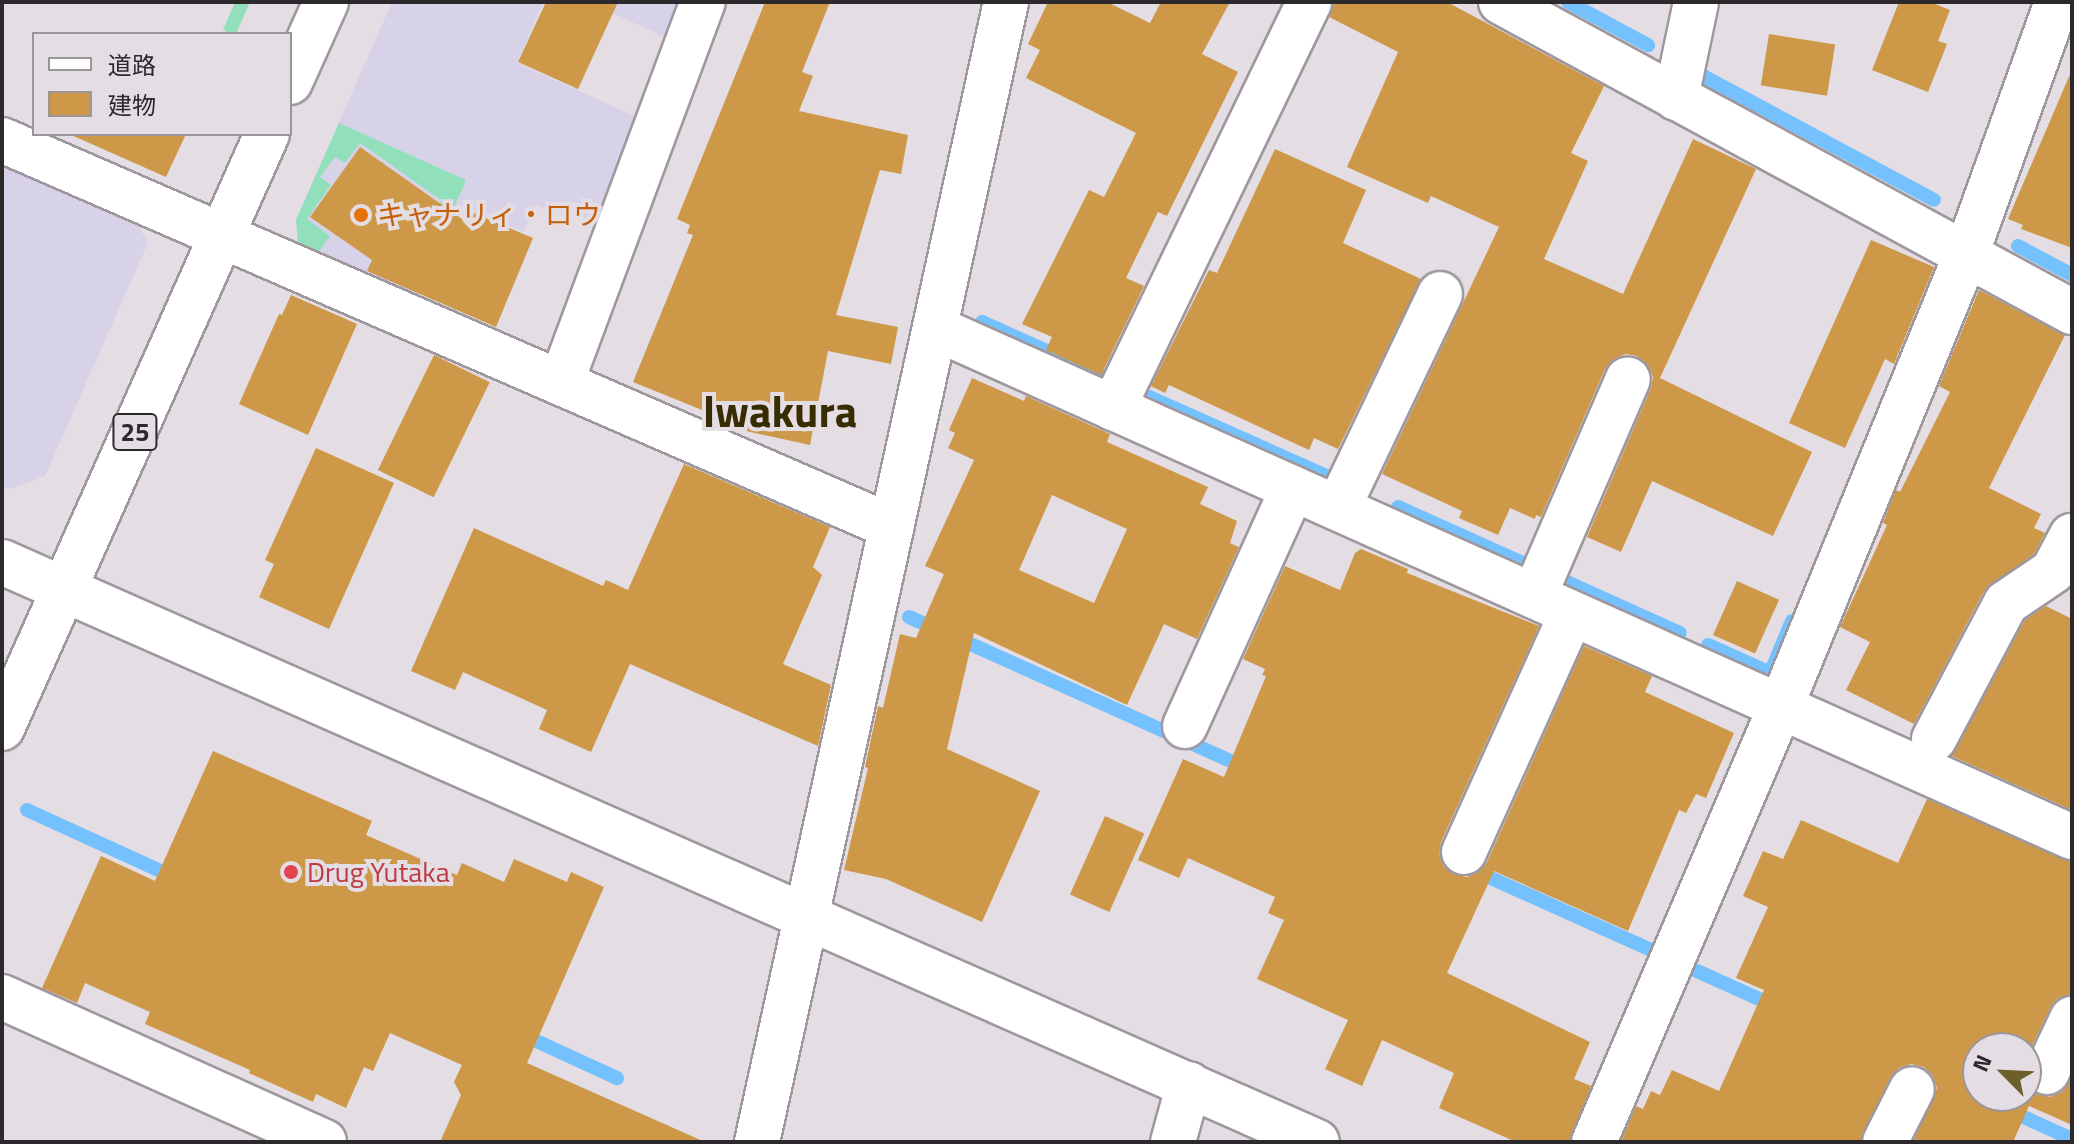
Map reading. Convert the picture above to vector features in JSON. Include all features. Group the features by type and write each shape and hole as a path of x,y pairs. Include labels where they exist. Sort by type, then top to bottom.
{"street":[{"path":"292,78 326,2"},
{"path":"561,383 703,2"},
{"path":"757,1142 1006,2"},
{"path":"1113,408 1309,2"},
{"path":"1501,2 2072,312"},
{"path":"1676,98 1696,2"},
{"path":"1594,1142 1781,706 1966,255 2057,2"},
{"name":"25","path":"2,728 266,136"},
{"path":"2,140 892,527"},
{"path":"1338,508 1440,294"},
{"path":"935,328 2072,837"},
{"path":"1464,852 1553,604 1628,379"},
{"path":"1185,726 1293,488"},
{"path":"1934,739 2006,603 2055,590 2053,571 2072,536"},
{"path":"2,562 1317,1142"},
{"path":"2,997 245,1126 324,1142"},
{"path":"2047,1072 2072,1019"},
{"path":"1173,1142 1189,1084"},
{"path":"1885,1142 1912,1089"}],"shaded area":[{"path":"392,2 543,2 517,63 637,117 597,226 535,205 524,232 456,205 417,296 298,243 296,220"},
{"path":"588,2 680,2 667,38"},
{"path":"2,165 138,225 148,243 45,476 10,489 2,485"}],"green space":[{"path":"235,2 250,2 237,32 223,30"},
{"path":"339,123 466,180 448,222 431,215 441,200 360,143 345,163 335,157 320,177 331,185 307,219 330,236 319,252 298,243 296,220"}],"building":[{"path":"546,2 618,2 578,89 518,62"},
{"path":"765,2 830,2 802,72 813,76 799,111 908,135 901,174 880,170 836,315 898,327 891,364 828,351 810,445 719,425 704,418 707,412 633,382 693,235 687,233 690,225 677,219"},
{"path":"1048,2 1107,2 1150,23 1161,2 1230,2 1202,54 1238,72 1167,216 1158,212 1126,278 1144,286 1101,375 1046,350 1052,337 1022,324 1089,190 1104,197 1136,133 1026,78 1040,50 1028,44"},
{"path":"1334,2 1447,2 1604,86 1571,153 1588,161 1544,259 1623,294 1693,139 1756,169 1660,378 1812,452 1773,536 1652,481 1621,552 1587,537 1651,388 1653,377 1648,365 1637,356 1626,354 1614,359 1605,369 1541,517 1536,515 1535,519 1510,508 1498,535 1459,518 1462,511 1382,474 1499,227 1431,196 1428,203 1347,167 1398,52 1329,17"},
{"path":"1899,2 1930,2 1950,10 1938,41 1947,44 1928,92 1872,70"},
{"path":"1769,34 1835,44 1827,96 1761,85"},
{"path":"2071,72 2072,248 2021,229 2023,225 2008,219"},
{"path":"74,136 185,136 166,177"},
{"path":"360,147 469,224 474,213 533,238 496,327 367,271 372,260 310,217"},
{"path":"1275,149 1366,190 1343,243 1421,279 1338,449 1314,438 1309,450 1169,385 1165,393 1151,386 1209,270 1217,273"},
{"path":"1871,240 1934,267 1894,364 1885,359 1845,448 1789,423"},
{"path":"1979,290 2065,335 1989,488 2041,514 2034,528 2045,533 2034,554 1984,591 1914,724 1846,690 1870,642 1840,627 1887,525 1883,523 1896,490 1900,492 1950,392 1939,386"},
{"path":"291,295 357,324 308,435 239,404 279,314 282,315"},
{"path":"434,355 490,382 434,497 378,470"},
{"path":"972,378 1024,401 1026,396 1110,434 1107,442 1208,487 1200,504 1237,521 1230,543 1239,547 1197,639 1164,624 1127,705 974,633 947,749 1040,791 982,922 886,879 844,870 868,768 865,767 878,706 883,708 900,634 916,638 944,574 925,566 974,460 948,448 955,433 949,430","holes":["1052,495 1127,529 1094,603 1019,570"]},
{"path":"316,448 394,483 329,629 259,597 274,564 265,560"},
{"path":"684,464 830,527 813,567 822,575 783,664 831,685 818,746 630,664 591,752 539,729 547,710 463,672 455,690 411,671 474,528 603,586 606,580 628,590"},
{"path":"1361,549 1408,569 1407,573 1539,626 1441,842 1439,855 1444,867 1453,874 1467,877 1479,872 1487,862 1584,646 1652,676 1645,692 1734,733 1706,798 1696,794 1686,813 1679,810 1628,931 1494,871 1447,973 1590,1042 1574,1079 1591,1086 1570,1142 1516,1142 1439,1108 1454,1073 1382,1040 1362,1086 1325,1069 1348,1020 1257,979 1284,920 1268,913 1275,897 1188,858 1179,878 1138,860 1183,759 1224,777 1266,676 1262,675 1265,669 1243,659 1285,566 1340,590 1355,553"},
{"path":"1737,581 1779,600 1755,654 1713,635"},
{"path":"2046,606 2072,619 2072,810 1952,756 2025,620"},
{"path":"213,751 372,821 366,835 457,875 462,863 504,882 514,859 567,882 571,872 604,887 527,1063 705,1142 440,1142 461,1095 454,1082 462,1065 390,1033 373,1071 364,1067 346,1108 316,1094 313,1102 249,1073 250,1070 145,1024 150,1012 85,983 77,1003 42,988 101,856 155,881"},
{"path":"1927,799 2072,862 2072,994 2058,998 2038,1032 1962,1032 1962,1112 2026,1112 2013,1142 1913,1142 1937,1088 1932,1075 1924,1067 1911,1064 1899,1068 1890,1078 1860,1142 1621,1142 1636,1106 1643,1109 1651,1091 1660,1095 1672,1070 1719,1091 1764,990 1736,978 1768,907 1743,896 1763,851 1783,859 1801,820 1898,863"},
{"path":"1105,816 1144,833 1109,912 1070,895"},
{"path":"2072,1078 2072,1125 2042,1112 2042,1095 2050,1097 2062,1092"}],"waterway":[{"path":"1568,2 1648,45"},
{"path":"1703,76 1934,200"},
{"path":"2018,246 2072,275"},
{"path":"982,322 1098,374"},
{"path":"1149,397 1329,477"},
{"path":"1398,507 1525,564"},
{"path":"1551,575 1680,633"},
{"path":"909,617 938,630"},
{"path":"1772,669 1792,621"},
{"path":"957,638 1248,769"},
{"path":"1708,645 1771,673"},
{"path":"27,810 176,878"},
{"path":"1424,848 1658,953"},
{"path":"1697,971 1777,1007"},
{"path":"519,1033 617,1078"},
{"path":"2012,1112 2072,1139"}],"place":[{"name":"キャナリィ・ロウ","path":"361,215"},
{"name":"Drug Yutaka","path":"291,872"}],"district":[{"name":"Iwakura","path":"780,411"}]}
